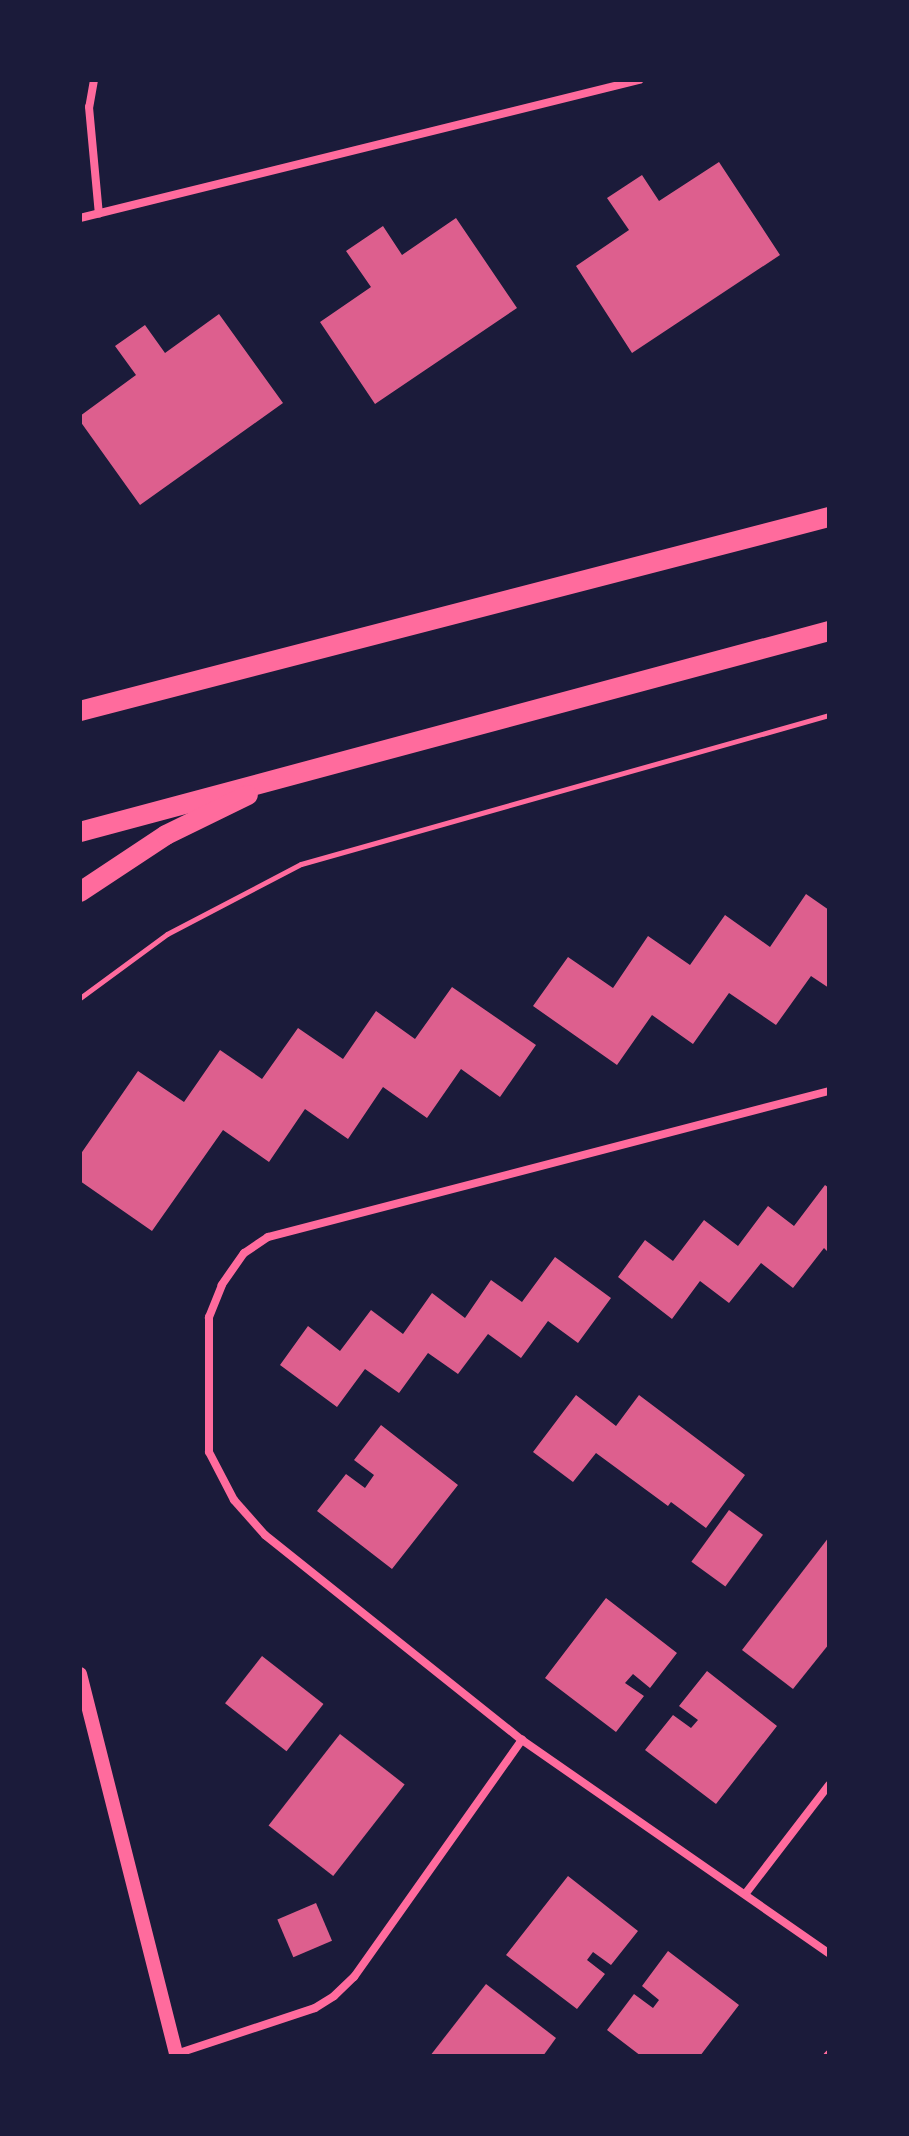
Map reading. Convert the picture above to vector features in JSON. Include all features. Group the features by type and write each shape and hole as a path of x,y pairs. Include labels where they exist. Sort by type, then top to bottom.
{"main road":[{"path":"80,711 829,517"},
{"path":"80,832 829,631"},
{"path":"80,892 166,835 291,773"}],"street":[{"path":"94,80 89,107 99,214"},
{"path":"80,218 639,80"},
{"path":"829,1091 268,1237 244,1253 222,1285 209,1317 209,1452 234,1500 265,1535 522,1740 829,1953"},
{"path":"80,1674 177,2055 315,2008 334,1996 354,1977 522,1740"},
{"path":"746,1893 829,1785"}],"path":[{"path":"80,998 167,934 301,864 829,715"}],"building":[{"path":"719,162 780,255 632,353 576,266 629,230 607,198 642,175 659,201"},
{"path":"456,218 517,308 375,404 320,322 371,287 346,251 383,226 402,255"},
{"path":"219,314 283,403 140,505 80,421 80,416 136,375 115,346 145,325 165,353"},
{"path":"806,894 829,910 829,988 811,976 776,1025 729,993 693,1044 652,1015 617,1065 533,1006 568,957 613,988 648,936 690,965 725,915 770,947"},
{"path":"452,987 536,1045 500,1097 461,1069 427,1118 383,1087 348,1139 305,1109 269,1162 223,1130 152,1231 80,1181 80,1155 138,1071 184,1102 220,1050 262,1079 298,1028 343,1059 376,1011 415,1039"},
{"path":"825,1185 829,1188 829,1253 824,1248 793,1288 761,1263 729,1303 700,1281 672,1319 618,1277 645,1240 673,1261 704,1220 738,1246 768,1206 794,1226"},
{"path":"555,1257 611,1298 578,1343 548,1321 521,1358 488,1334 458,1374 428,1353 399,1393 365,1369 337,1407 280,1365 308,1326 340,1351 371,1310 403,1334 432,1293 465,1318 491,1280 522,1302"},
{"path":"576,1395 616,1426 639,1395 745,1475 706,1528 671,1502 668,1506 596,1453 573,1482 533,1452"},
{"path":"381,1425 458,1485 392,1569 317,1511 346,1474 365,1488 374,1475 354,1460"},
{"path":"729,1510 763,1535 725,1586 691,1562"},
{"path":"829,1537 829,1644 793,1689 742,1650"},
{"path":"606,1598 677,1653 650,1688 633,1674 625,1683 644,1696 616,1732 545,1678"},
{"path":"262,1656 323,1704 287,1751 225,1703"},
{"path":"707,1671 777,1726 716,1804 645,1750 673,1715 691,1728 698,1720 679,1706"},
{"path":"340,1734 405,1784 333,1876 269,1825"},
{"path":"568,1876 638,1931 611,1965 593,1952 587,1960 605,1974 577,2009 506,1955"},
{"path":"316,1903 332,1941 293,1957 277,1919"},
{"path":"668,1951 739,2005 700,2056 641,2056 607,2030 634,1994 653,2008 659,2000 642,1986"},
{"path":"486,1984 556,2038 543,2056 430,2056"}]}
